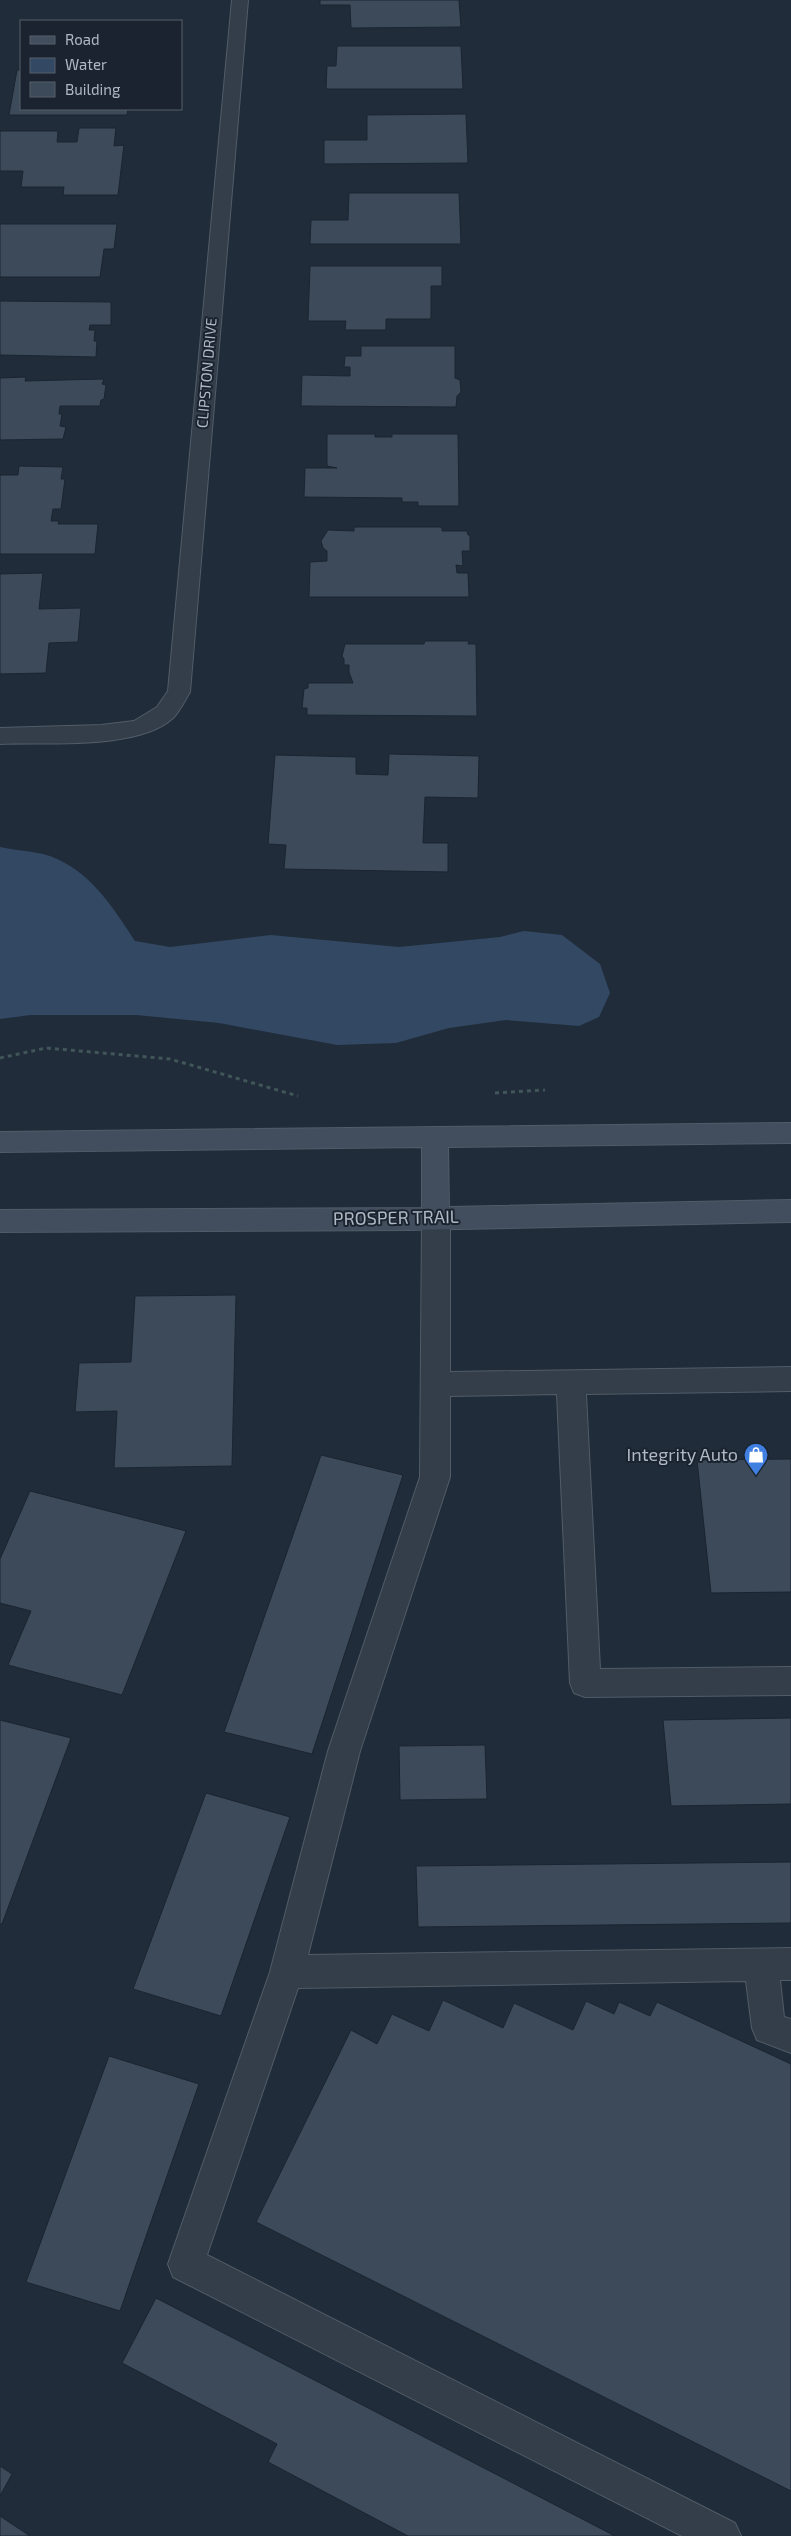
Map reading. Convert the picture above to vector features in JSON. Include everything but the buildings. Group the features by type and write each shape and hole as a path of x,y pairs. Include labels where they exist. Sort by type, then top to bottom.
{"main road":[{"path":"0,1142 791,1132"},
{"path":"435,1137 436,1218"},
{"name":"PROSPER TRAIL","path":"0,1222 436,1218 791,1211"}],"street":[{"name":"CLIPSTON DRIVE","path":"0,736 101,733 140,728 165,712 179,692 240,0"},
{"path":"436,1218 435,1478 344,1751 288,1972 186,2264 722,2536"},
{"path":"436,1384 791,1379"},
{"path":"571,1382 584,1683 791,1681"},
{"path":"288,1972 776,1965 770,2028 791,2036"}],"path":[{"path":"0,1058 46,1048 170,1058 272,1086 307,1099"},
{"path":"485,1093 545,1090"}],"water":[{"path":"0,847 44,854 70,866 102,894 135,941 170,947 271,935 399,947 500,937 524,931 562,935 600,964 610,993 599,1017 579,1026 506,1020 449,1028 396,1043 337,1045 219,1023 136,1015 31,1015 0,1019"}],"place":[{"name":"Integrity Auto","path":"756,1476"}]}
